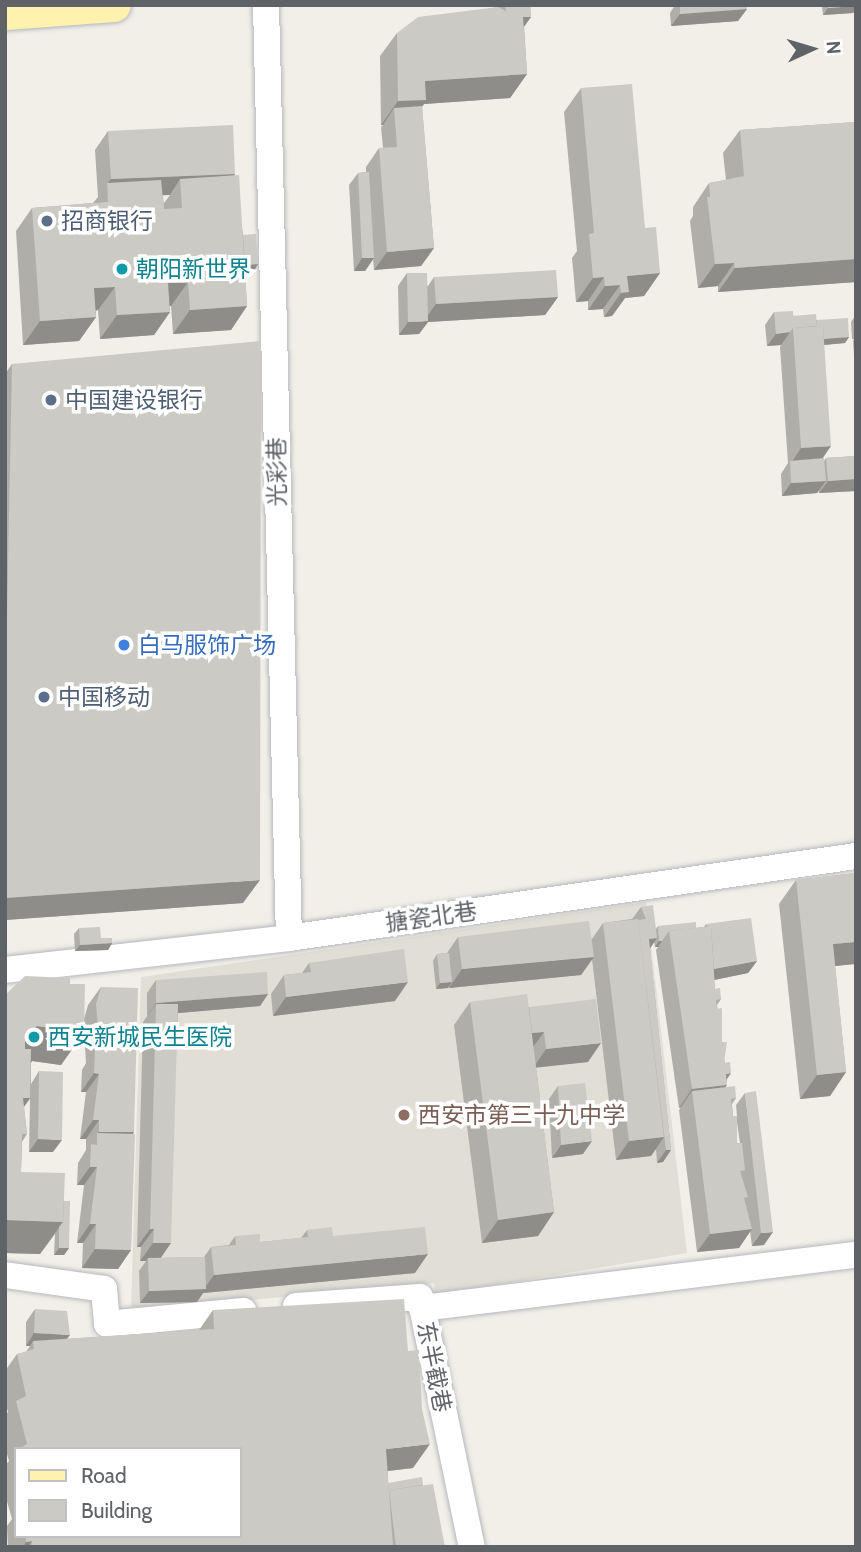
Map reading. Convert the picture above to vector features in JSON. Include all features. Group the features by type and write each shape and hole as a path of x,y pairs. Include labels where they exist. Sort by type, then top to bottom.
{"main road":[{"path":"5,13 114,5"}],"street":[{"name":"光彩巷","path":"266,5 289,938"},
{"name":"搪瓷北巷","path":"5,970 289,938 856,856"},
{"path":"422,1308 856,1255"},
{"name":"东半截巷","path":"5,1275 104,1289 107,1324 419,1297 472,1547"}],"shaded area":[{"name":"西安市第三十九中学","path":"646,902 687,1253 435,1295 434,1283 131,1311 141,977"}],"building":[{"path":"505,5 530,5 531,17 523,17 527,74 425,81 426,100 398,101 397,33 418,17 498,7 506,11"},
{"path":"680,5 747,5 747,9 680,14"},
{"path":"827,5 856,5 856,6 828,8"},
{"path":"632,84 645,228 656,227 660,273 627,276 629,292 621,293 620,285 605,286 604,277 593,278 589,234 594,233 581,88"},
{"path":"422,106 434,248 387,252 379,148 397,147 394,108"},
{"path":"856,122 856,259 735,268 734,263 715,264 707,197 710,197 709,183 744,176 740,130"},
{"path":"233,125 235,174 111,179 108,131"},
{"path":"369,172 374,258 362,258 358,173"},
{"name":"朝阳新世界","path":"239,175 247,306 190,310 188,282 168,283 170,312 117,315 115,287 94,288 96,317 40,321 32,208 108,202 107,183 161,180 164,209 182,208 180,179"},
{"path":"256,234 258,264 245,265 243,235"},
{"path":"556,270 558,297 436,304 434,277"},
{"path":"407,273 427,273 428,321 408,322"},
{"path":"793,311 793,316 816,314 817,326 793,328 790,332 776,334 774,312"},
{"path":"848,318 849,337 824,339 823,326 817,327 817,320"},
{"path":"823,326 831,446 801,448 793,328"},
{"name":"白马服饰广场","path":"261,341 260,880 5,898 5,715 12,364"},
{"path":"856,456 856,479 828,481 826,458"},
{"path":"824,458 826,481 791,483 790,461"},
{"path":"856,873 856,942 833,944 846,1072 817,1075 796,880"},
{"path":"653,905 657,938 649,939 671,1150 666,1150 638,920 646,919 641,907"},
{"path":"751,918 757,961 714,969 711,926 706,924"},
{"path":"638,919 664,1137 629,1141 603,923"},
{"path":"589,921 594,957 462,969 458,937"},
{"path":"696,922 696,928 669,931 662,941 659,941 658,926"},
{"path":"711,926 715,989 720,988 721,999 716,1000 717,1009 722,1008 722,1042 727,1042 724,1063 730,1062 731,1073 726,1074 727,1085 692,1089 669,931"},
{"path":"100,927 101,938 112,938 112,943 80,945 79,928"},
{"path":"404,949 408,982 286,997 284,975 311,972 309,963"},
{"path":"449,953 452,982 440,983 437,954"},
{"path":"267,972 268,994 156,1003 156,980"},
{"path":"25,976 70,978 70,984 85,984 84,1033 37,1026 25,1039 25,1049 31,1049 30,1098 23,1098 27,1134 22,1134 21,1172 65,1173 63,1222 5,1220 5,995"},
{"path":"101,987 138,988 134,1132 99,1132 99,1120 93,1120 99,1074 94,1073 95,1051 100,1051 96,1004"},
{"path":"527,994 554,1212 498,1220 470,1002"},
{"path":"596,999 601,1043 546,1049 544,1032 532,1033 529,1007"},
{"path":"156,1004 178,1004 171,1243 153,1243 154,1229 150,1229"},
{"path":"39,1071 63,1072 62,1140 38,1139"},
{"path":"585,1083 592,1141 561,1145 558,1086"},
{"path":"735,1086 736,1098 731,1099 733,1116 737,1116 737,1143 742,1143 745,1170 740,1171 748,1197 744,1198 752,1229 710,1234 692,1091"},
{"path":"756,1091 773,1232 761,1233 745,1093"},
{"path":"97,1133 135,1134 131,1250 95,1249 96,1224 90,1224 97,1167 90,1167 91,1144 97,1145"},
{"path":"64,1201 70,1201 69,1248 59,1248 59,1227 63,1222"},
{"path":"332,1227 333,1236 425,1227 428,1254 214,1275 211,1247 236,1245 235,1236 260,1234 260,1242 308,1237 307,1230"},
{"path":"205,1257 206,1289 149,1291 148,1258"},
{"path":"404,1299 408,1351 419,1350 422,1409 430,1444 386,1449 393,1547 31,1547 32,1541 26,1542 26,1538 242,1538 242,1447 22,1447 27,1444 16,1401 26,1396 17,1354 34,1349 33,1341 214,1329 213,1310"},
{"path":"35,1309 67,1311 70,1335 34,1333"},
{"path":"422,1477 423,1485 389,1490 388,1483"},
{"path":"433,1484 445,1547 396,1547 389,1490"}],"place":[{"name":"招商银行","path":"47,221"},
{"name":"朝阳新世界","path":"122,269"},
{"name":"中国建设银行","path":"51,400"},
{"name":"白马服饰广场","path":"124,645"},
{"name":"中国移动","path":"44,697"},
{"name":"西安新城民生医院","path":"34,1037"},
{"name":"西安市第三十九中学","path":"404,1115"}]}
